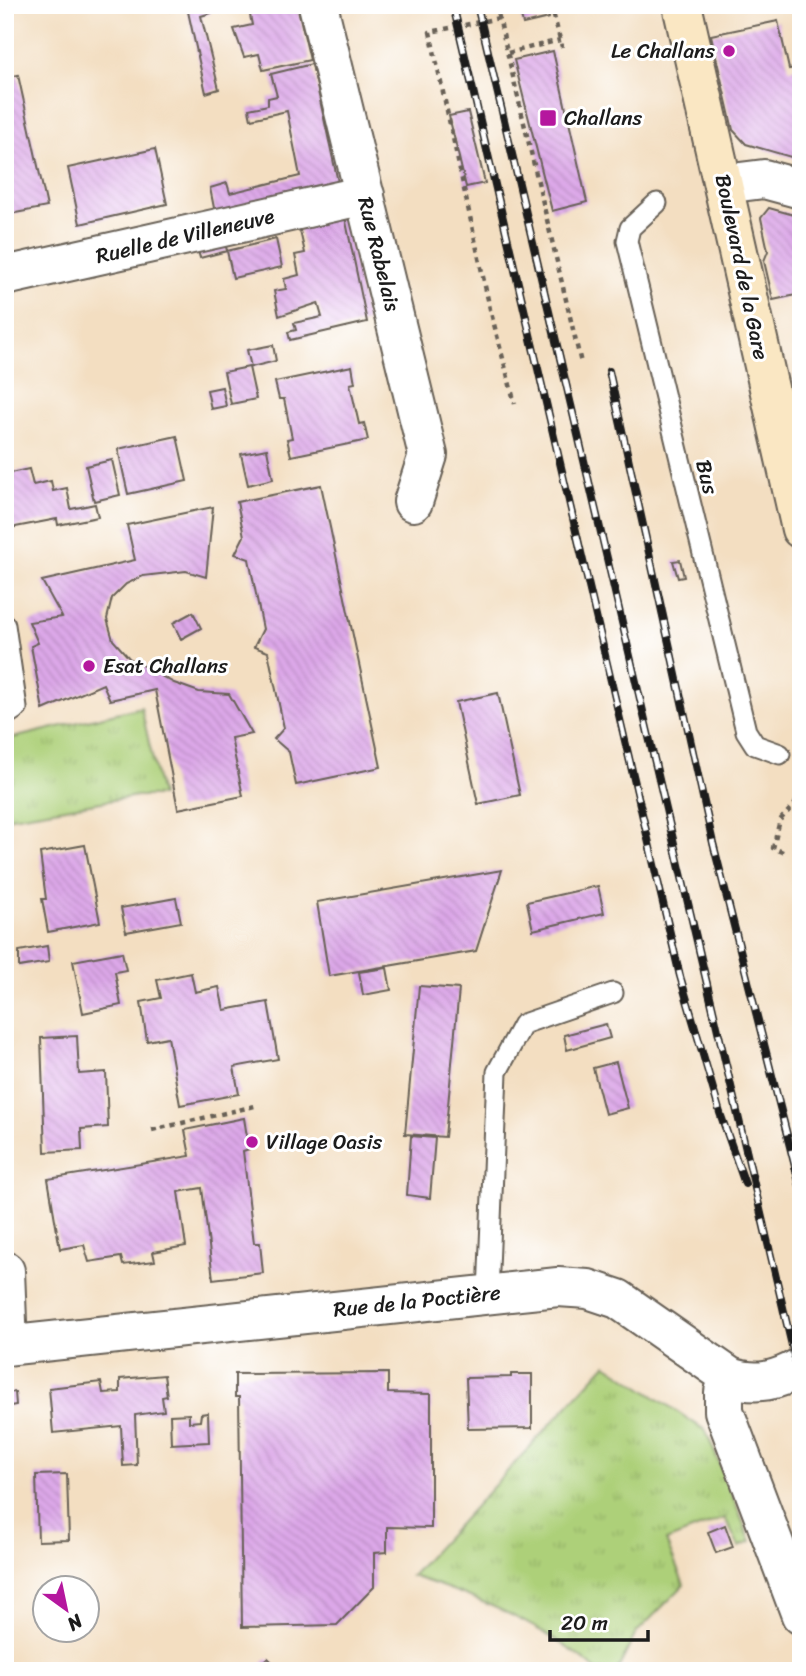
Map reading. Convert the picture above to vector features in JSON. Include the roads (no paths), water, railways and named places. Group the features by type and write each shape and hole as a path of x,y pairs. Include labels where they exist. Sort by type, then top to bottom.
{"main road":[{"name":"Boulevard de la Gare","path":"682,5 801,529"}],"street":[{"name":"Rue Rabelais","path":"318,5 428,454 413,502"},
{"path":"724,184 764,179 801,189"},
{"name":"Ruelle de Villeneuve","path":"5,276 365,195"},
{"path":"5,1271 7,1346"},
{"name":"Rue de la Poctière","path":"7,1346 558,1287 588,1289 618,1299 730,1377 750,1383 770,1381 801,1367"},
{"path":"730,1377 724,1392 724,1411 801,1615"}],"lane":[{"name":"Bus","path":"657,203 630,228 627,241 746,731 754,744 780,754"},
{"path":"5,625 17,708 5,716"},
{"path":"488,1294 497,1072 523,1024 613,993"}],"railway":[{"path":"453,5 680,976 720,1113 745,1184"},
{"path":"477,5 801,1384"},
{"path":"609,371 713,843 801,1190"}],"place":[{"name":"Le Challans","path":"729,51"},
{"name":"Challans","path":"548,118"},
{"name":"Esat Challans","path":"89,666"},
{"name":"Village Oasis","path":"252,1142"}]}
